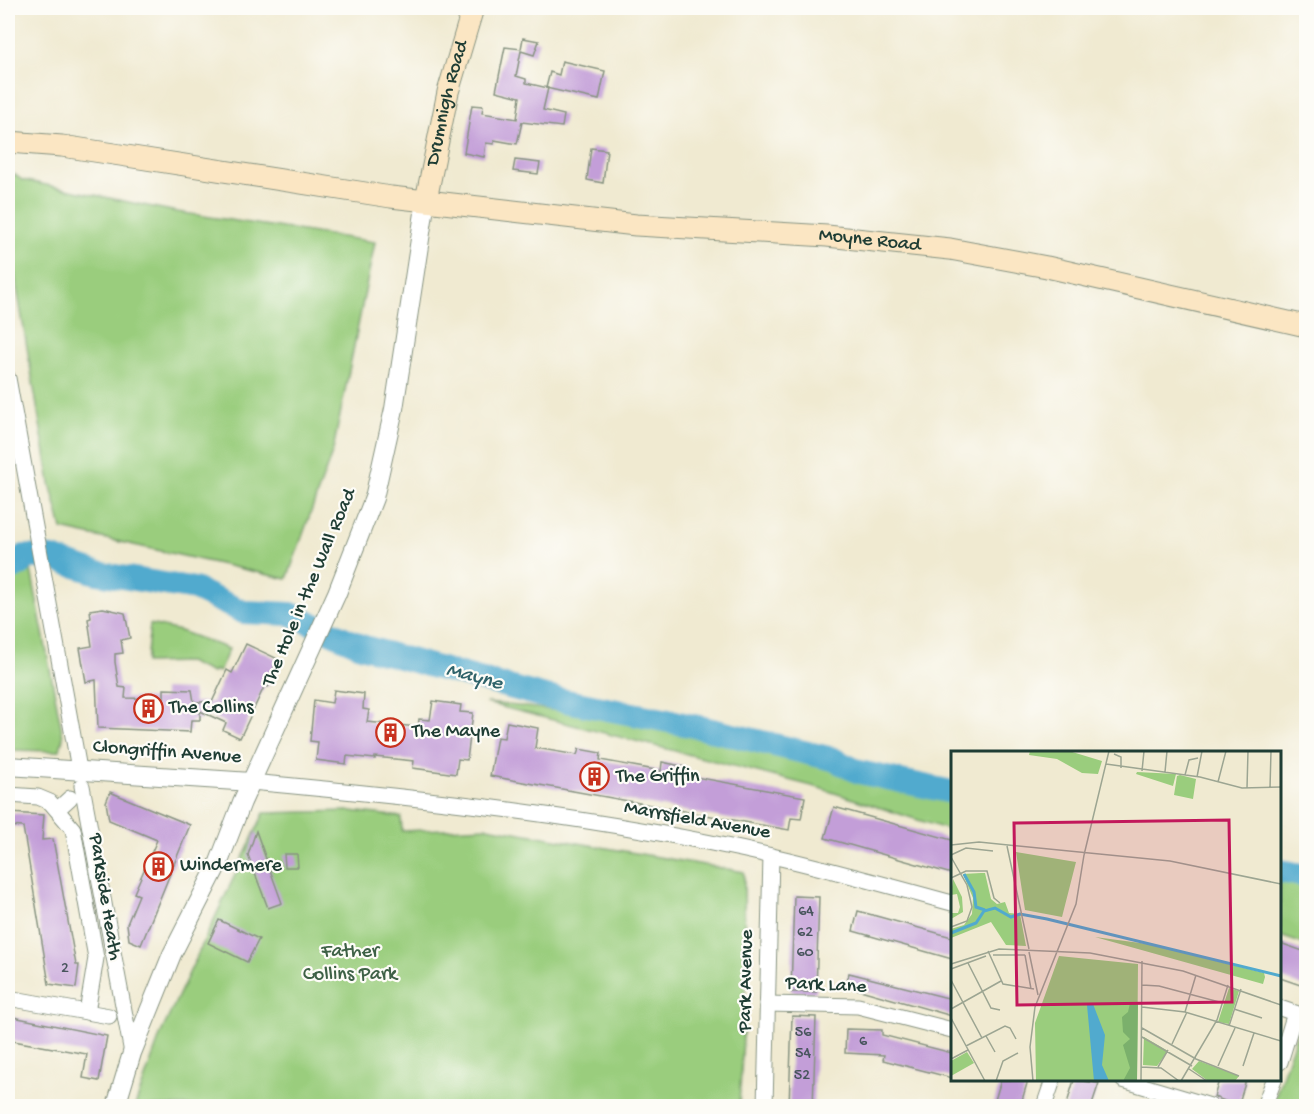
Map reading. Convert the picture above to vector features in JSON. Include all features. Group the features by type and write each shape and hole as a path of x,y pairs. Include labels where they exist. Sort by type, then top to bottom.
{"main road":[{"name":"Drumnigh Road","path":"426,200 445,103 473,8"},
{"path":"8,130 62,146"},
{"path":"8,142 62,146"},
{"name":"Moyne Road","path":"62,146 426,200 636,225 827,236 950,249 1047,267 1306,326"}],"street":[{"name":"The Hole in the Wall Road","path":"116,1107 132,1053 172,954 219,862 251,783 338,593 374,498 385,452 426,200"},
{"path":"8,378 44,585 132,1053"},
{"name":"Clongriffin Avenue","path":"8,766 80,778 251,783"},
{"name":"Marrsfield Avenue","path":"251,783 455,803 626,829 771,856 951,903"},
{"path":"8,795 38,797 58,809 70,798"},
{"name":"Parkside Heath","path":"58,809 73,829 96,958 87,1012"},
{"name":"Park Avenue","path":"765,1107 771,856"},
{"path":"8,998 109,1016"},
{"name":"Park Lane","path":"767,1004 858,1006 951,1030"},
{"path":"1281,1008 1301,1015 1281,1060"},
{"path":"1044,1107 1053,1081"},
{"path":"1126,1081 1210,1107"},
{"path":"1264,1107 1274,1081"}],"green space":[{"path":"14,174 22,180 177,212 375,242 333,450 287,579 62,529 50,483 8,235 8,183"},
{"path":"8,552 28,554 63,737 60,750 57,751 8,750"},
{"path":"150,624 180,631 229,649 219,672 214,670 212,673 188,662 146,663"},
{"path":"486,703 604,717 721,738 951,793 951,831 816,787"},
{"name":"Father Collins Park","path":"351,811 401,817 402,831 487,827 744,872 745,1004 739,1106 135,1106 161,1033 264,813"},
{"path":"1281,878 1306,885 1306,945 1281,936"},
{"path":"1298,1030 1306,1033 1306,1106 1272,1106"}],"building":[{"path":"523,38 539,41 534,55 521,51 516,76 526,79 526,83 548,88 543,110 564,115 562,127 522,122 517,144 494,140 494,144 486,143 484,157 464,153 472,105 483,106 482,113 517,119 520,97 496,91 505,47 521,49"},
{"path":"562,61 605,71 599,100 546,88 550,72 559,75"},
{"path":"591,148 607,150 603,183 587,180"},
{"path":"515,160 540,163 538,174 513,171"},
{"path":"103,608 125,613 130,638 121,640 123,653 115,654 115,662 119,687 126,688 125,698 164,699 164,689 192,690 194,702 212,702 227,670 232,673 246,644 278,659 274,667 277,668 268,687 265,685 240,738 223,730 226,723 200,711 200,720 191,720 190,732 98,728 96,680 86,682 80,648 92,646 88,619 91,618 90,610"},
{"name":"The Mayne","path":"334,690 364,694 363,709 369,710 367,722 418,727 419,719 430,720 433,701 461,705 460,712 473,713 467,760 458,759 456,774 413,768 414,761 375,757 375,759 347,756 346,764 316,760 318,742 310,741 314,700 332,703"},
{"name":"The Griffin","path":"507,722 538,728 535,748 577,755 579,749 601,753 600,760 661,771 662,762 686,767 684,775 805,797 801,819 791,818 789,830 490,776 497,737 504,738"},
{"name":"Windermere","path":"110,792 190,825 141,945 129,940 127,924 139,895 134,893 157,840 109,820 106,802"},
{"path":"834,807 951,840 951,874 825,838"},
{"path":"8,813 44,815 42,840 53,839 76,965 79,965 76,988 49,984 23,827 8,826"},
{"path":"256,831 282,903 268,908 248,855"},
{"path":"284,854 297,854 298,867 285,867"},
{"path":"794,896 819,897 816,992 791,992"},
{"path":"858,911 951,937 951,959 853,931"},
{"path":"219,920 259,939 247,962 208,943"},
{"path":"1281,943 1306,952 1306,987 1281,978"},
{"path":"849,973 951,999 951,1016 846,986"},
{"path":"8,1016 107,1036 99,1081 83,1078 87,1054 8,1040"},
{"path":"792,1016 816,1017 813,1107 789,1107"},
{"path":"846,1029 882,1030 882,1035 951,1053 951,1078 883,1060 884,1055 845,1053"},
{"path":"1001,1081 1028,1081 1020,1107 993,1107"},
{"path":"1074,1081 1099,1083 1091,1107 1066,1107"},
{"path":"1219,1081 1246,1081 1238,1106 1214,1097"}],"waterway":[{"name":"Mayne","path":"8,571 21,564 24,556 52,558 97,573 195,589 243,612 291,614 361,646 546,697 699,727 833,759 859,772 951,792"},
{"name":"Mayne","path":"1281,871 1306,876"}],"place":[{"name":"The Collins","path":"148,708"},
{"name":"The Mayne","path":"391,732"},
{"name":"The Griffin","path":"595,777"},
{"name":"Windermere","path":"159,866"}]}
